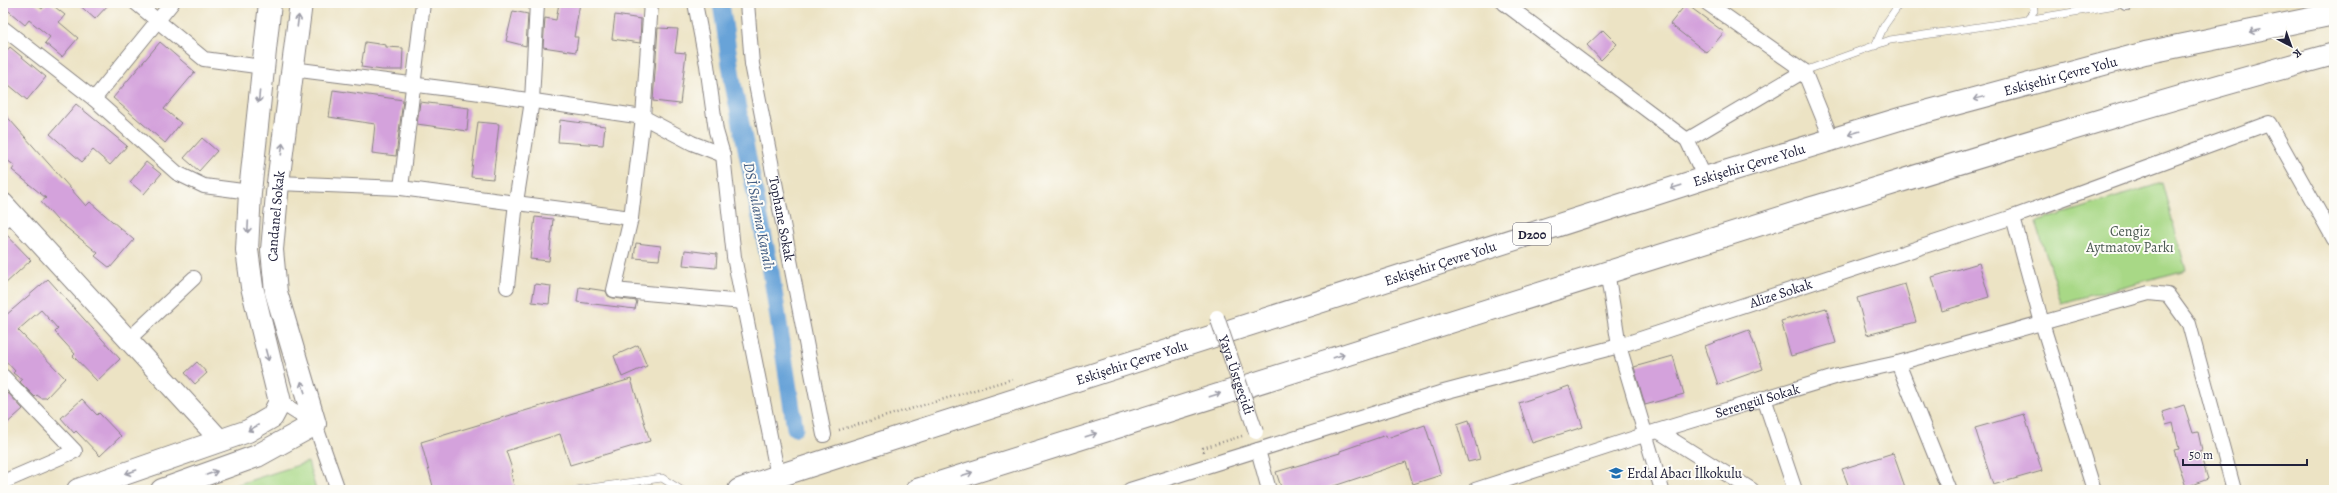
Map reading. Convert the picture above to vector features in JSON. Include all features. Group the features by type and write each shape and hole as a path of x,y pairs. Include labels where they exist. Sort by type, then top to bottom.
{"main road":[{"path":"78,490 248,431 272,417 280,402 252,287 247,250 250,192 270,3"},
{"name":"Candanel Sokak","path":"301,3 278,183 272,250 276,292 315,424"},
{"name":"Eskişehir Çevre Yolu","path":"740,490 778,476 1705,178 1903,118 2146,54 2334,14"},
{"path":"917,490 1607,271 2048,136 2231,82 2334,54"},
{"path":"162,490 257,456 315,424"}],"street":[{"path":"136,3 204,59 263,67"},
{"path":"94,99 172,3"},
{"path":"401,188 423,3"},
{"path":"507,287 516,202 532,101 537,3"},
{"path":"651,3 643,117 631,218 614,290 743,302"},
{"path":"695,3 707,65 716,131 723,155 734,257 778,476"},
{"name":"Tophane Sokak","path":"747,3 752,64 824,435"},
{"path":"1504,3 1687,140 1705,178"},
{"path":"1707,3 1804,71 1832,140"},
{"path":"3,28 94,99 178,172 204,186 250,192"},
{"path":"292,69 414,84 643,117 692,143 723,155"},
{"path":"1687,140 1804,71"},
{"name":"Alize Sokak","path":"1130,490 1440,393 1618,346 2014,217 2269,123 2334,239"},
{"path":"278,183 401,188 631,218"},
{"path":"6,213 129,339 221,441"},
{"path":"2014,217 2042,323 2094,490"},
{"path":"1607,271 1618,346 1662,490"},
{"path":"129,339 194,278"},
{"name":"Serengül Sokak","path":"1485,489 1644,435 1838,376 1898,363 2148,293 2168,295 2189,324 2234,490"},
{"name":"Yaya Üstgeçidi","path":"1217,317 1256,432"},
{"path":"1898,363 1949,490"},
{"path":"3,376 75,451 3,482"},
{"path":"1764,398 1796,490"},
{"path":"280,402 315,424"},
{"name":"Candanel Sokak","path":"315,424 338,490"},
{"path":"1658,431 1752,490"},
{"path":"1258,450 1269,490"}],"lane":[{"path":"1874,46 1884,26 1900,3"},
{"path":"2026,20 2034,11 2033,3"},
{"path":"1804,71 1890,40 2026,20 2127,3"},
{"path":"576,490 662,478 681,490"}],"path":[{"path":"824,435 1019,377"},
{"path":"1203,448 1256,432"}],"green space":[{"name":"Cengiz Aytmatov Parkı","path":"2162,183 2186,270 2061,303 2036,222"},
{"path":"308,462 316,490 220,490"}],"building":[{"path":"3,3 34,3 42,9 47,3 50,3 65,15 59,22 78,38 62,57 45,43 50,37 29,20 25,25 3,6"},
{"path":"77,3 110,3 95,19"},
{"path":"559,3 580,3 574,37 578,37 576,52 543,47 545,18 556,20"},
{"path":"1686,4 1724,32 1707,53 1670,24"},
{"path":"513,11 528,14 526,46 506,41"},
{"path":"615,15 641,19 640,43 612,39"},
{"path":"658,28 678,29 675,52 686,53 680,104 653,101"},
{"path":"1603,30 1617,44 1601,60 1587,45"},
{"path":"160,42 195,72 164,109 181,123 165,143 113,98"},
{"path":"365,42 386,45 386,47 403,48 402,70 382,70 361,67"},
{"path":"10,47 46,77 27,100 3,80 3,55"},
{"path":"333,90 403,100 396,156 372,153 375,124 329,117"},
{"path":"420,102 469,108 467,131 417,124"},
{"path":"76,104 127,146 110,165 93,150 82,162 50,134"},
{"path":"3,112 86,206 90,202 134,240 110,268 95,256 98,253 57,220 41,202 46,198 12,170 15,166 3,157"},
{"path":"560,120 605,126 603,145 558,142"},
{"path":"478,122 499,124 493,179 471,177"},
{"path":"202,138 217,151 199,171 184,158"},
{"path":"146,162 161,174 144,194 130,182"},
{"path":"535,217 553,219 549,261 530,259"},
{"path":"3,231 31,260 3,286"},
{"path":"636,243 661,246 659,260 634,258"},
{"path":"685,250 717,254 716,268 683,265"},
{"path":"1979,263 1989,297 1942,311 1932,277"},
{"path":"48,279 120,359 97,381 73,356 75,354 55,332 58,329 41,310 18,330 65,378 46,398 41,398 37,395 35,397 20,382 22,380 13,373 15,371 3,358 3,314 5,316"},
{"path":"535,284 551,286 549,304 532,302"},
{"path":"1905,284 1916,322 1867,335 1857,298"},
{"path":"579,287 606,291 608,296 613,298 637,301 635,309 577,302"},
{"path":"1826,308 1836,343 1791,356 1781,321"},
{"path":"1749,330 1763,369 1718,385 1705,346"},
{"path":"638,345 647,366 622,377 614,356"},
{"path":"1673,356 1684,394 1645,405 1634,367"},
{"path":"197,362 207,373 195,384 185,373"},
{"path":"631,379 650,441 570,465 560,434 506,451 513,472 511,473 515,490 434,490 421,442"},
{"path":"1569,386 1583,427 1532,443 1519,403"},
{"path":"8,393 23,409 3,427 3,398"},
{"path":"82,399 97,415 99,413 121,436 100,456 76,431 74,433 61,418"},
{"path":"2184,405 2193,433 2198,432 2202,450 2199,451 2208,479 2186,487 2174,450 2179,449 2173,423 2166,425 2162,412"},
{"path":"2024,414 2042,471 1993,485 1975,428"},
{"path":"1469,420 1480,459 1468,462 1457,424"},
{"path":"1425,425 1441,475 1413,484 1406,462 1322,490 1282,490 1276,472 1340,453 1340,451 1386,435 1387,438"},
{"path":"1893,453 1906,490 1850,490 1842,469"}],"waterway":[{"name":"DSİ Sulama Kanalı","path":"721,3 733,84 771,272 795,428"}],"place":[{"name":"Erdal Abacı İlkokulu","path":"1616,473"}]}
